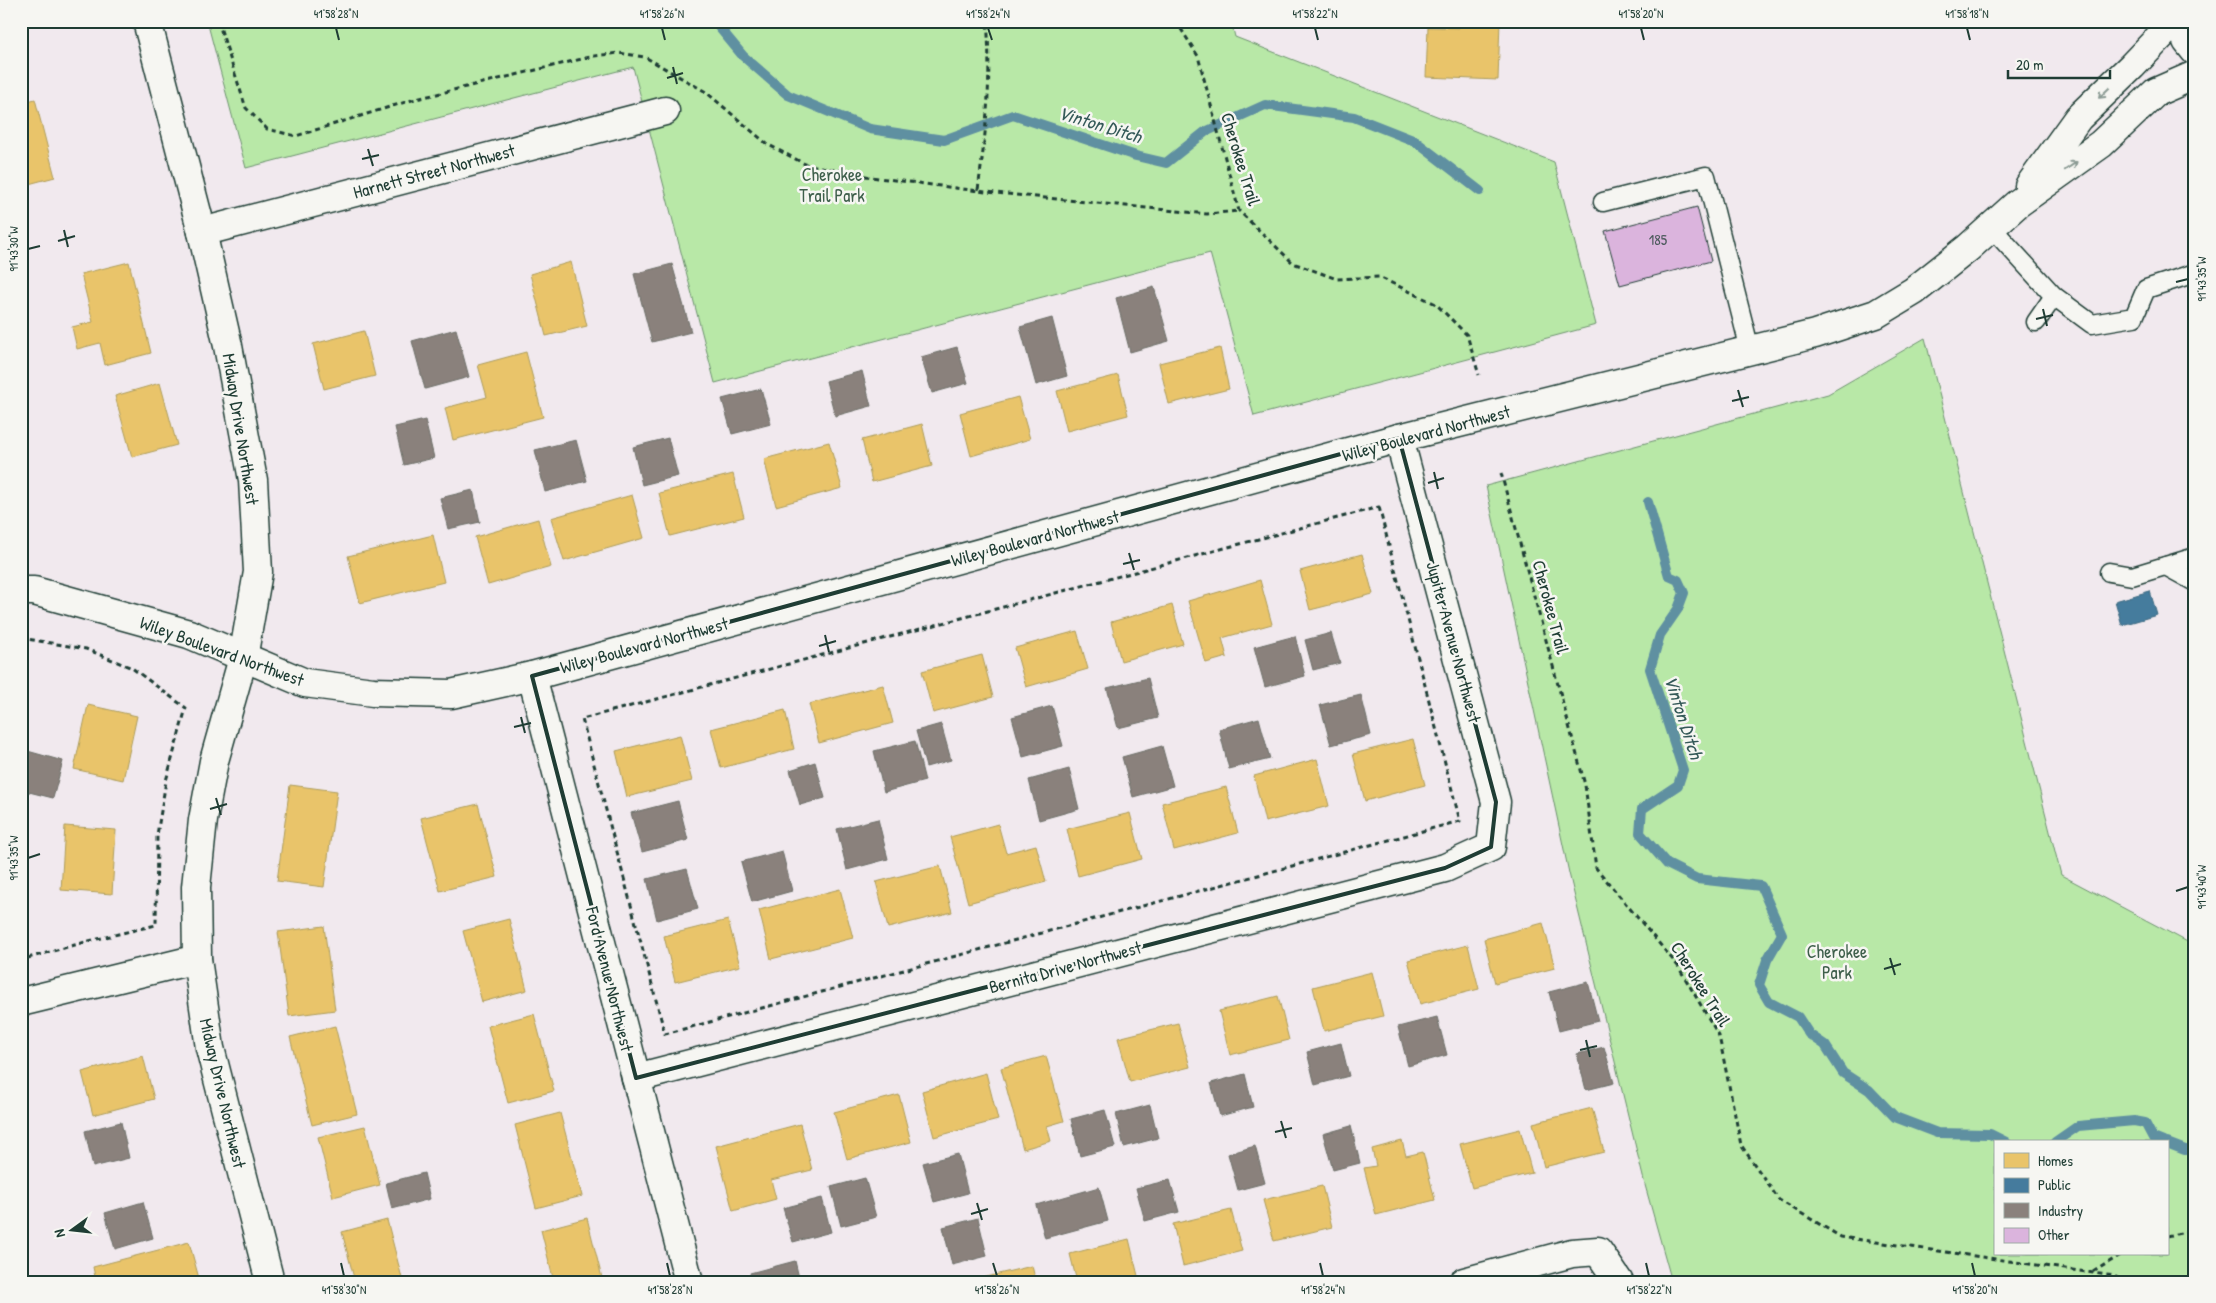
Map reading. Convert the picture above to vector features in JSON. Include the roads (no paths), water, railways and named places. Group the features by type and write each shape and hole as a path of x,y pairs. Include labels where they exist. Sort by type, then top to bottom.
{"street":[{"name":"Midway Drive Northwest","path":"147,21 202,232 228,346 253,480 258,572 243,658 214,761 202,820 196,887 197,959 210,1048 270,1282"},
{"name":"Wiley Boulevard Northwest","path":"2016,204 2078,118 2175,21"},
{"path":"2180,21 2187,41 2195,51"},
{"name":"Wiley Boulevard Northwest","path":"21,591 34,591 181,632 305,683 373,692 451,694 532,676 1399,438 1815,334 1876,314 1914,292 2016,204 2101,144 2156,92 2195,76"},
{"name":"Harnett Street Northwest","path":"202,232 665,111"},
{"name":"Jupiter Avenue Northwest","path":"1399,438 1496,802 1491,847"},
{"name":"Ford Avenue Northwest","path":"532,676 689,1282"},
{"name":"Bernita Drive Northwest","path":"636,1078 1445,868 1491,847"},
{"path":"21,1002 197,959"},
{"path":"1464,1282 1572,1253 1598,1251 1619,1282"}],"lane":[{"path":"1603,202 1706,176 1750,350"},
{"path":"1991,227 2054,296 2092,324 2134,317 2146,289 2195,273"},
{"path":"2036,322 2054,296"},
{"path":"2109,572 2132,576 2195,557"},
{"path":"2166,566 2195,582"}],"waterway":[{"name":"Vinton Ditch","path":"714,21 743,56 788,95 870,129 944,140 1013,115 1136,156 1166,163 1205,132 1265,105 1354,117 1415,141 1480,191"},
{"name":"Vinton Ditch","path":"1648,502 1669,576 1678,580 1684,593 1678,609 1660,635 1650,669 1683,770 1678,785 1642,809 1640,833 1667,864 1697,879 1761,886 1782,934 1767,960 1759,985 1769,1002 1798,1017 1809,1034 1825,1045 1843,1073 1869,1090 1895,1117 1937,1133 1990,1134 2002,1140"},
{"name":"Vinton Ditch","path":"2058,1140 2078,1126 2134,1121 2145,1123 2153,1138 2158,1140"},
{"name":"Vinton Ditch","path":"2168,1143 2185,1150 2195,1150"}],"park label":[{"name":"Cherokee Trail Park","path":"832,184"},
{"name":"Cherokee Park","path":"1837,961"}]}
